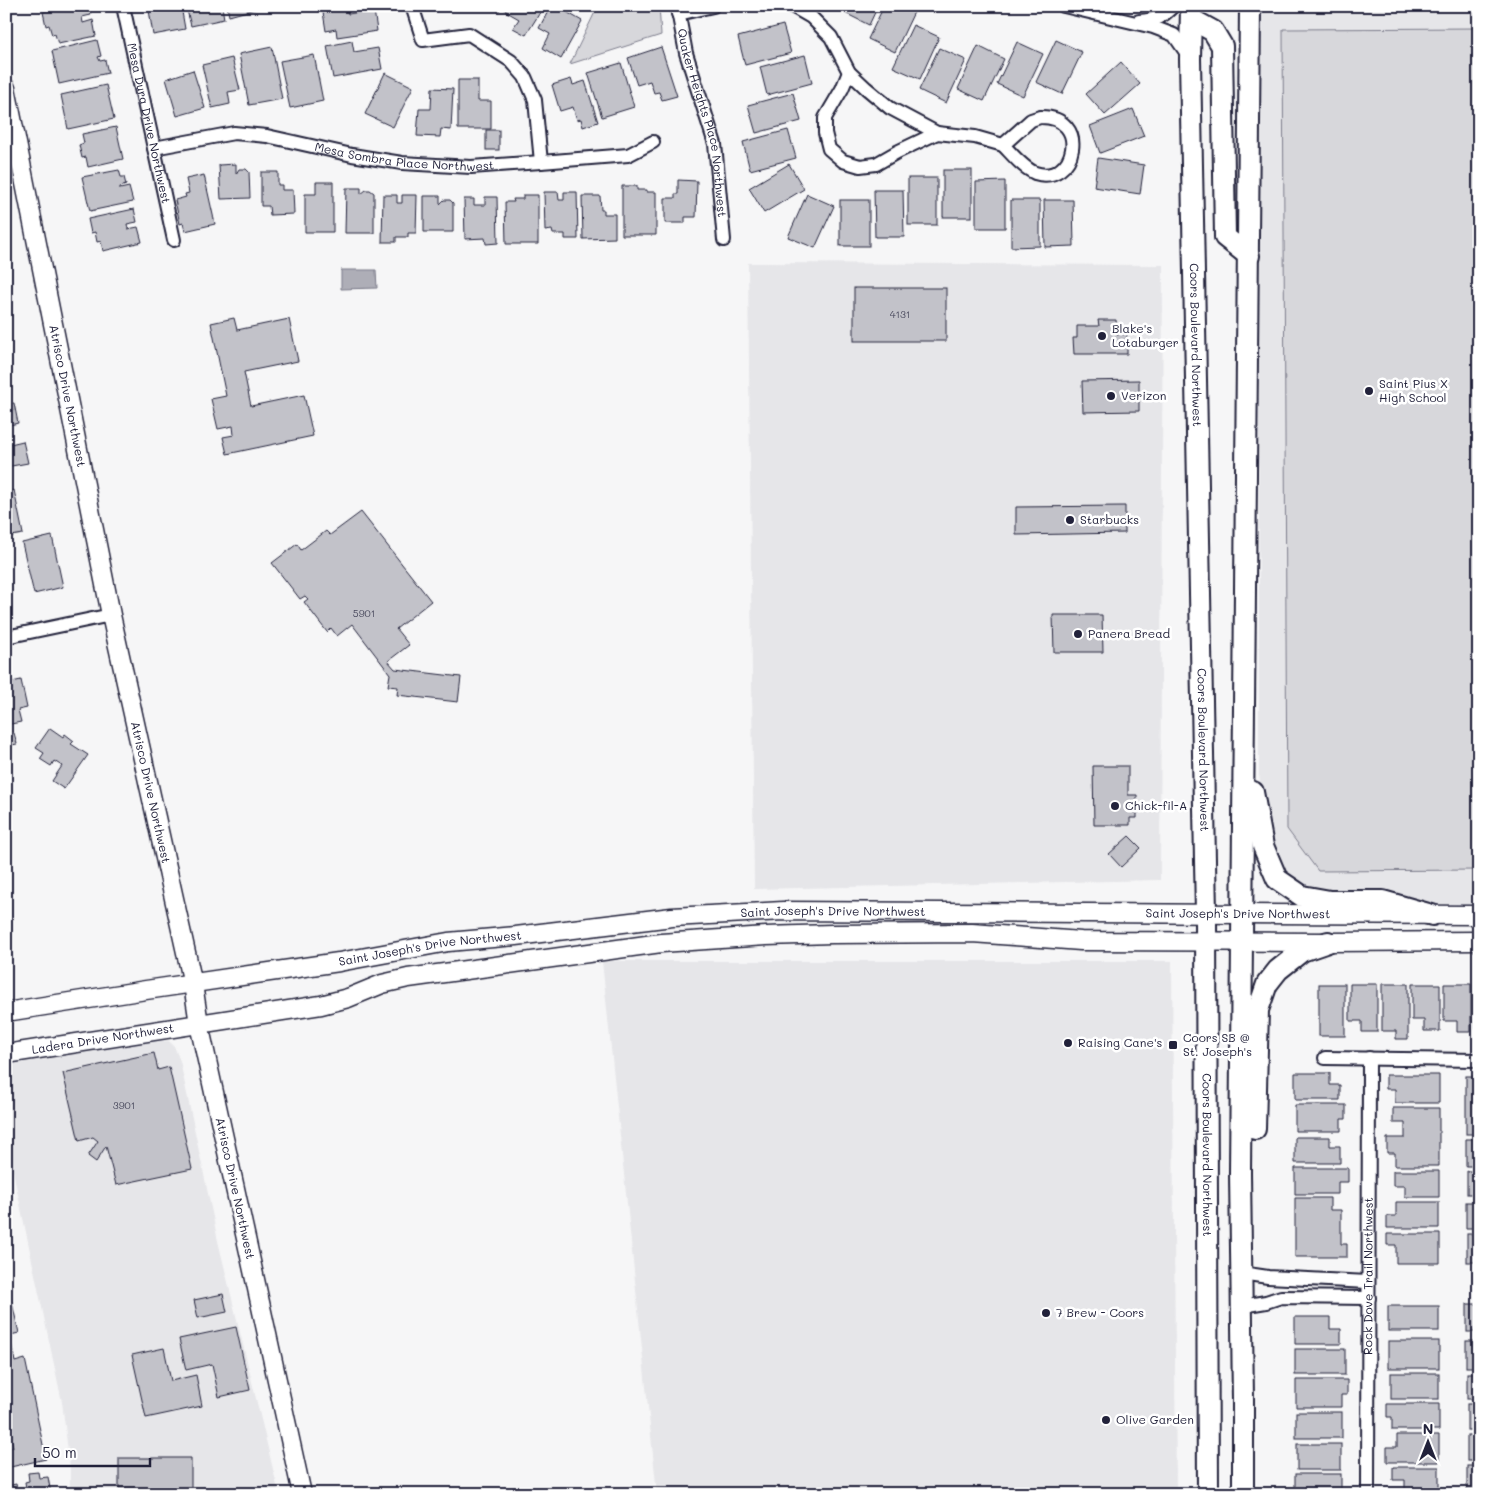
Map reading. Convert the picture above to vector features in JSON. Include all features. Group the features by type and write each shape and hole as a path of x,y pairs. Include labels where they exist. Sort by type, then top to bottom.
{"main road":[{"path":"1243,1494 1240,1173 1250,6"},
{"path":"1191,13 1213,31 1222,46 1225,237 1249,256"},
{"name":"Coors Boulevard Northwest","path":"1191,13 1190,59 1206,914 1208,1494"},
{"path":"1244,749 1263,846 1277,879 1302,896 1330,901 1383,902 1432,915"},
{"path":"1240,1173 1254,1146 1258,1010 1267,984 1278,970 1302,951 1328,942"}],"street":[{"name":"Mesa Dura Drive Northwest","path":"123,6 174,240"},
{"path":"412,6 423,40 468,34 511,61 525,77 535,100 541,162"},
{"path":"677,10 713,6"},
{"path":"792,6 811,17 831,37 849,72 866,88 890,108 936,133 975,137 1003,145 1026,168 1035,173 1055,172 1069,160 1073,150 1073,140 1065,125 1049,117 1031,120 1003,145"},
{"path":"1064,6 1153,27 1174,35 1190,59"},
{"path":"1124,21 1152,20 1161,17 1173,6"},
{"name":"Quaker Heights Place Northwest","path":"677,10 686,53 715,144 724,240"},
{"path":"849,72 825,118 825,133 829,149 843,161 860,166 876,164 936,133"},
{"name":"Atrisco Drive Northwest","path":"6,88 111,615 302,1494"},
{"name":"Mesa Sombra Place Northwest","path":"154,148 234,134 267,136 402,164 471,167 628,154 653,142"},
{"path":"6,637 111,615"},
{"path":"783,911 783,936"},
{"name":"Saint Joseph's Drive Northwest","path":"192,984 339,962 448,942 516,936 672,917 783,911 1479,915"},
{"name":"Saint Joseph's Drive Northwest","path":"199,1024 322,1005 348,998 382,984 439,973 661,943 832,934 972,933 1081,941 1479,941"},
{"path":"6,1012 192,984"},
{"name":"Ladera Drive Northwest","path":"6,1054 199,1024"},
{"path":"1325,1058 1479,1060"},
{"name":"Rock Dove Trail Northwest","path":"1368,1494 1369,1058"},
{"path":"1241,1273 1268,1277 1368,1282"},
{"path":"1242,1306 1281,1297 1369,1298"}],"shaded area":[{"path":"594,6 659,6 661,35 570,64 597,8"},
{"name":"Saint Pius X High School","path":"1259,6 1479,6 1479,904 1434,904 1385,895 1302,889 1281,872 1273,859 1259,775"},
{"name":"Saint Pius X High School","path":"1479,28 1479,870 1318,871 1287,829 1283,29"},
{"path":"748,263 1163,265 1160,880 754,889"},
{"path":"341,270 376,270 377,288 341,289"},
{"path":"602,961 1172,961 1176,1494 657,1494"},
{"path":"169,1041 174,1046 180,1061 218,1241 279,1494 70,1494 70,1467 62,1402 6,1138 6,1063"}],"building":[{"path":"68,6 89,6 91,15 82,17 83,23 93,20 96,36 58,44 55,34 52,35 49,25 46,26 43,12"},
{"path":"158,6 181,6 185,29 153,35 149,10 159,8"},
{"path":"186,6 222,6 224,19 191,26"},
{"path":"227,6 262,6 262,7 229,16"},
{"path":"322,6 347,6 348,14 374,10 377,31 337,37 336,29 326,31"},
{"path":"487,6 502,6 499,11"},
{"path":"508,6 544,6 526,35 513,28 519,19 505,11"},
{"path":"551,6 556,6 582,21 561,59 543,48 550,34 539,28"},
{"path":"846,6 878,6 869,25 843,12"},
{"path":"884,6 908,6 915,10 895,52 868,39"},
{"path":"783,25 791,53 745,65 738,37"},
{"path":"913,25 939,37 920,79 893,67"},
{"path":"97,40 101,56 98,57 100,61 105,60 108,73 59,84 52,51"},
{"path":"1056,40 1082,52 1062,94 1036,82"},
{"path":"352,41 354,52 378,48 382,69 333,78 327,46"},
{"path":"1017,42 1043,54 1023,96 997,84"},
{"path":"978,46 1004,59 984,101 958,89"},
{"path":"272,47 282,99 249,105 239,54"},
{"path":"661,47 677,96 662,100 659,92 654,93 650,81 637,85 628,58"},
{"path":"939,48 966,60 946,103 919,90"},
{"path":"314,55 323,101 290,108 280,61"},
{"path":"805,55 812,83 767,95 760,67"},
{"path":"232,58 240,90 228,92 230,104 212,108 202,65"},
{"path":"1121,62 1140,84 1105,115 1086,94"},
{"path":"621,63 634,107 602,117 588,73"},
{"path":"193,70 205,108 177,116 166,79"},
{"path":"385,73 413,87 393,127 365,114"},
{"path":"571,79 573,85 585,81 598,122 583,127 581,119 577,120 573,107 560,111 552,85"},
{"path":"458,80 478,80 478,101 491,101 491,129 458,129"},
{"path":"106,85 114,119 68,129 61,95"},
{"path":"432,88 453,89 451,130 441,129 440,137 417,136 419,109 431,109"},
{"path":"793,93 801,121 756,133 748,105"},
{"path":"1133,109 1144,136 1100,153 1090,126"},
{"path":"116,127 123,159 88,167 86,157 82,158 79,145 84,143 82,134"},
{"path":"486,130 499,130 499,150 486,150"},
{"path":"788,130 796,158 750,170 743,142"},
{"path":"1098,158 1144,165 1140,194 1094,187"},
{"path":"236,164 236,174 239,169 246,169 249,172 250,198 221,199 219,165"},
{"path":"789,164 804,189 764,213 749,188"},
{"path":"119,170 121,177 124,177 126,185 120,187 120,189 129,187 133,202 90,211 82,177"},
{"path":"943,170 972,170 972,217 943,217"},
{"path":"261,172 278,172 278,185 282,185 282,190 293,190 294,214 270,215 269,206 261,206"},
{"path":"204,175 215,224 185,231 183,223 180,224 175,200 186,197 185,194 189,193 186,179"},
{"path":"908,178 937,178 937,225 908,225"},
{"path":"678,180 697,181 696,217 685,217 685,223 665,223 665,198 675,198 675,194 678,194"},
{"path":"1005,181 1005,228 976,228 976,182"},
{"path":"316,182 333,182 333,232 305,232 305,194 316,194"},
{"path":"622,186 637,186 637,190 656,192 656,235 622,235"},
{"path":"346,188 361,188 361,194 366,190 374,193 374,233 345,233"},
{"path":"874,190 903,190 904,237 875,237"},
{"path":"544,192 558,192 559,200 564,200 564,192 577,192 578,239 565,239 565,234 553,234 552,230 545,231"},
{"path":"807,194 834,206 815,248 788,237"},
{"path":"383,195 397,195 397,203 402,203 402,195 417,195 416,233 408,233 408,237 396,237 396,242 382,242"},
{"path":"523,195 538,195 538,244 506,244 505,202 514,202 513,199 523,199"},
{"path":"424,196 440,196 440,204 444,200 450,200 453,203 453,232 424,232"},
{"path":"582,196 600,196 601,210 604,210 604,214 615,214 615,238 583,239"},
{"path":"485,197 497,197 498,243 486,244 485,238 465,239 464,199 474,199 474,205 485,205"},
{"path":"840,200 869,200 869,246 840,246"},
{"path":"1011,200 1040,200 1040,246 1011,247"},
{"path":"1044,200 1073,200 1074,246 1045,247"},
{"path":"134,209 137,222 127,224 128,229 138,227 142,242 103,251 101,241 97,242 95,232 91,233 88,219"},
{"path":"854,288 946,288 946,341 854,341"},
{"path":"234,318 237,330 289,319 298,361 244,372 251,406 304,395 313,436 227,454 223,437 234,435 233,426 218,429 211,399 226,396 211,323"},
{"name":"Blake's Lotaburger","path":"1098,320 1116,320 1117,334 1127,334 1127,354 1074,354 1073,338 1077,338 1077,326 1099,326"},
{"name":"Verizon","path":"1139,380 1139,411 1083,412 1082,381"},
{"path":"14,403 18,423 6,426 6,404"},
{"path":"23,441 28,463 6,467 6,445"},
{"path":"14,490 23,534 6,537 6,492"},
{"name":"Starbucks","path":"1125,506 1125,533 1016,535 1016,507"},
{"path":"361,512 431,601 396,629 409,645 388,661 395,669 461,677 458,702 397,695 398,687 388,686 390,674 352,624 337,636 331,628 327,632 304,602 308,599 305,596 300,599 272,563 297,544 301,550 326,531 330,535"},
{"path":"52,536 63,587 34,594 22,543"},
{"name":"Panera Bread","path":"1053,615 1102,615 1103,652 1054,652"},
{"path":"6,661 12,682 21,680 27,708 18,710 21,722 6,725"},
{"path":"50,728 63,737 65,734 74,741 71,744 88,755 64,789 52,781 62,766 54,761 51,766 40,759 44,753 36,748"},
{"path":"14,733 17,744 6,746 6,735"},
{"path":"6,746 9,758 6,759"},
{"name":"Chick-fil-A","path":"1093,766 1128,766 1128,795 1137,795 1137,818 1130,818 1130,825 1094,825"},
{"path":"1129,836 1141,848 1121,867 1109,854"},
{"path":"6,853 10,853 10,918 6,918"},
{"path":"1319,984 1345,984 1345,1036 1319,1036"},
{"path":"1350,984 1377,984 1377,1032 1362,1032 1362,1021 1350,1021"},
{"path":"1382,984 1408,984 1408,1039 1396,1039 1396,1031 1382,1031"},
{"path":"1412,984 1440,984 1440,1031 1424,1031 1424,1020 1412,1020"},
{"path":"1444,984 1471,984 1471,1032 1457,1032 1457,1021 1444,1021"},
{"path":"1476,984 1479,984 1479,1029 1476,1029"},
{"path":"154,1053 158,1070 169,1067 192,1169 116,1185 106,1146 96,1162 88,1156 98,1141 93,1137 79,1141 63,1073"},
{"path":"1295,1073 1330,1073 1330,1085 1340,1085 1340,1100 1295,1100"},
{"path":"1386,1075 1439,1075 1439,1103 1395,1103 1395,1089 1386,1089"},
{"path":"1466,1076 1479,1076 1479,1134 1466,1134"},
{"path":"1295,1105 1346,1105 1346,1119 1341,1119 1341,1131 1295,1131"},
{"path":"1393,1108 1439,1108 1439,1166 1395,1166 1395,1153 1387,1153 1387,1138 1405,1138 1405,1123 1393,1123"},
{"path":"1295,1137 1330,1137 1330,1146 1340,1146 1340,1163 1295,1163"},
{"path":"1466,1139 1479,1139 1479,1166 1466,1166"},
{"path":"1295,1168 1348,1168 1348,1182 1338,1182 1338,1194 1295,1194"},
{"path":"1393,1171 1439,1171 1439,1197 1405,1197 1405,1186 1393,1186"},
{"path":"1467,1171 1479,1171 1479,1194 1467,1194"},
{"path":"1295,1198 1330,1198 1330,1210 1341,1210 1341,1244 1347,1244 1347,1257 1295,1257"},
{"path":"1396,1202 1439,1202 1439,1228 1387,1228 1387,1216 1396,1216"},
{"path":"1466,1202 1479,1202 1479,1228 1466,1228"},
{"path":"1387,1234 1440,1234 1440,1263 1396,1263 1396,1245 1387,1245"},
{"path":"1467,1234 1479,1234 1479,1262 1467,1262"},
{"path":"6,1277 19,1333 6,1336"},
{"path":"223,1294 227,1312 198,1318 194,1300"},
{"path":"1467,1304 1479,1304 1479,1332 1467,1332"},
{"path":"1388,1306 1439,1306 1439,1331 1388,1331"},
{"path":"1295,1317 1330,1317 1330,1329 1341,1329 1341,1344 1295,1344"},
{"path":"236,1327 250,1390 219,1397 212,1364 186,1370 179,1339"},
{"path":"1388,1341 1439,1341 1439,1368 1388,1368"},
{"path":"1466,1341 1479,1341 1479,1367 1466,1367"},
{"path":"11,1342 15,1362 25,1359 46,1459 6,1468 6,1449 13,1447 6,1416 6,1343"},
{"path":"164,1348 171,1381 196,1375 202,1406 146,1418 132,1355"},
{"path":"1295,1349 1345,1349 1345,1375 1295,1375"},
{"path":"1391,1373 1439,1373 1439,1399 1391,1399"},
{"path":"1467,1373 1479,1373 1479,1399 1467,1399"},
{"path":"1296,1380 1347,1380 1347,1395 1341,1395 1341,1407 1296,1407"},
{"path":"1387,1404 1439,1404 1439,1430 1392,1430 1392,1417 1387,1417"},
{"path":"1467,1404 1479,1404 1479,1430 1467,1430"},
{"path":"1296,1412 1342,1412 1342,1438 1296,1438"},
{"path":"1397,1435 1439,1435 1439,1462 1387,1462 1387,1447 1397,1447"},
{"path":"1467,1435 1479,1435 1479,1461 1467,1461"},
{"path":"1297,1444 1341,1444 1341,1470 1297,1470"},
{"path":"119,1458 191,1458 191,1494 159,1494 159,1488 119,1488"},
{"path":"1467,1466 1479,1466 1479,1493 1467,1493"},
{"path":"1393,1467 1439,1467 1439,1493 1405,1493 1405,1480 1393,1480"},
{"path":"38,1472 39,1478 48,1477 51,1494 27,1494 25,1482 29,1481 28,1473"},
{"path":"1295,1474 1341,1474 1341,1494 1295,1494"},
{"path":"16,1484 18,1494 6,1494 6,1486"}],"place":[{"name":"Blake's Lotaburger","path":"1102,336"},
{"name":"Saint Pius X High School","path":"1369,391"},
{"name":"Verizon","path":"1111,396"},
{"name":"Starbucks","path":"1070,520"},
{"name":"Panera Bread","path":"1078,634"},
{"name":"Chick-fil-A","path":"1115,806"},
{"name":"Raising Cane's","path":"1068,1043"},
{"name":"Coors SB @ St. Joseph's","path":"1173,1045"},
{"name":"7 Brew - Coors","path":"1046,1313"},
{"name":"Olive Garden","path":"1106,1420"}]}
